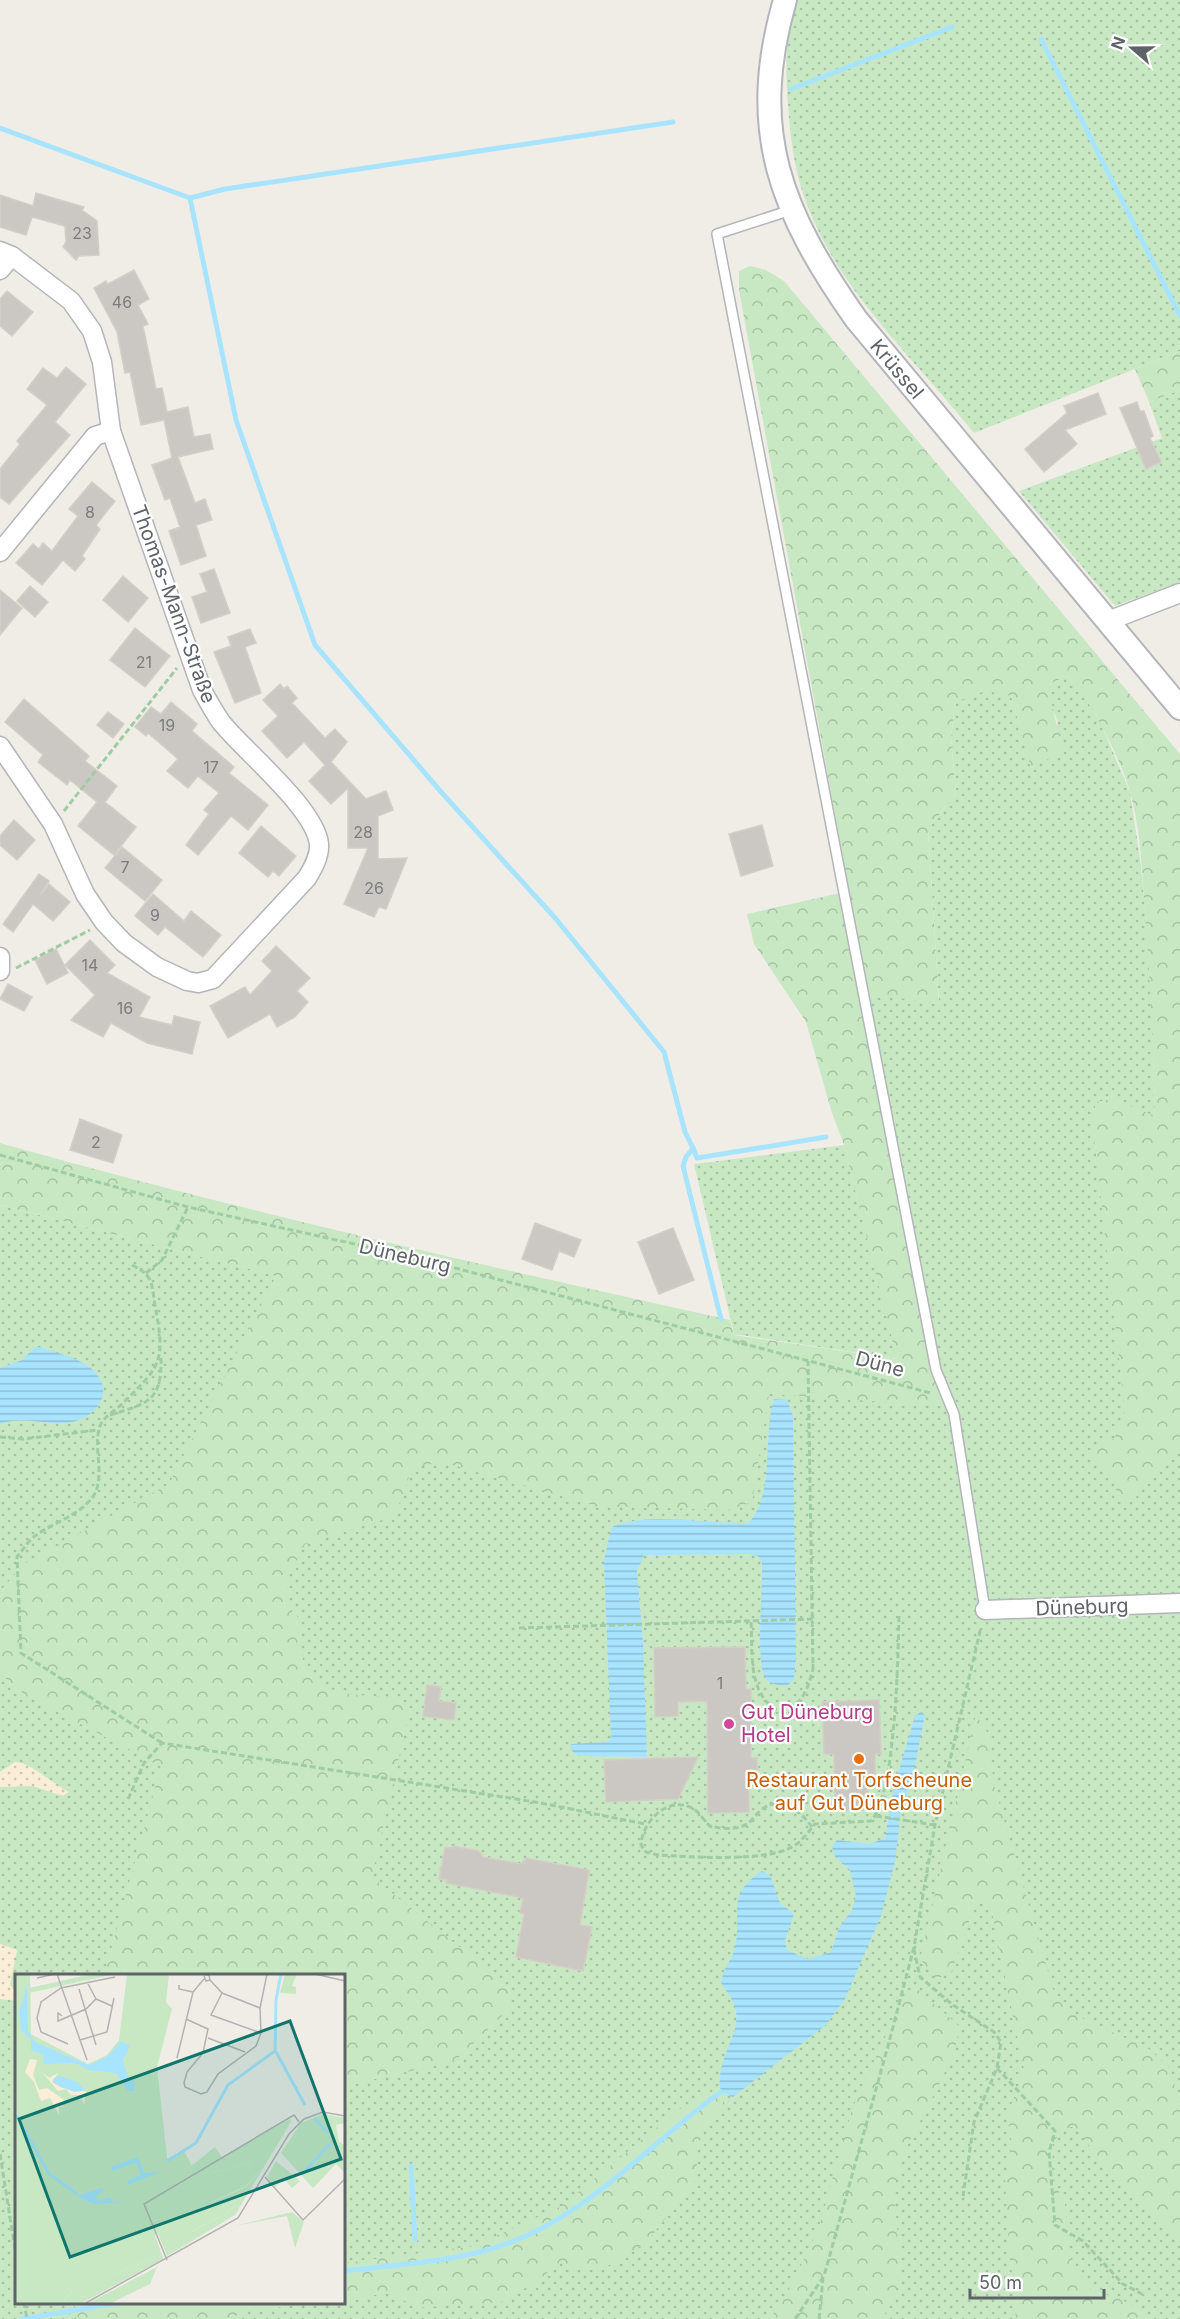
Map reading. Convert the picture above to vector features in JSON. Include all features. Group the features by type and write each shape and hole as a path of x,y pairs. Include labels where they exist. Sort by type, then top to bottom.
{"street":[{"name":"Krüssel","path":"785,0 774,49 769,96 777,170 790,210 822,272 856,319 1180,708"},
{"path":"0,270 6,253"},
{"name":"Thomas-Mann-Straße","path":"0,746 53,824 85,894 104,922 124,943 157,967 187,981 198,983 213,980 307,878 316,863 319,844 312,826 299,807 212,709 189,652 111,431 102,362 92,331 71,301 6,253"},
{"path":"0,552 95,436 111,431"},
{"path":"1108,621 1180,593"},
{"path":"0,957 0,970"},
{"name":"Düneburg","path":"985,1610 1180,1603"}],"lane":[{"path":"790,210 717,234 936,1370 954,1414 985,1610"}],"path":[{"path":"53,824 189,652"},
{"path":"0,970 10,971 104,922"},
{"name":"Düneburg","path":"0,1155 188,1207 413,1257 808,1361"},
{"path":"146,1272 162,1260 188,1207"},
{"path":"108,1416 144,1405 155,1396 160,1383 162,1343 152,1282 146,1272 132,1265"},
{"path":"161,1354 156,1366 102,1421 98,1430 98,1482 93,1497 78,1510 34,1537 17,1557 21,1653 162,1743 541,1803 645,1824"},
{"name":"Düne","path":"808,1361 932,1394 945,1394"},
{"path":"751,1622 757,1688 769,1705 777,1710 784,1710 803,1698 809,1687 813,1669 808,1361"},
{"path":"0,1437 23,1439 98,1430"},
{"path":"819,2319 824,2276 914,1947 935,1825 985,1610"},
{"path":"876,1816 890,1751 896,1696 899,1615"},
{"path":"519,1628 813,1619"},
{"path":"128,1799 144,1763 162,1743"},
{"path":"812,1827 799,1811 785,1804 769,1806 747,1824 737,1828 710,1826 694,1809 680,1806 654,1814 645,1824 640,1845 646,1852 681,1856 779,1852 799,1842 812,1827 822,1822 865,1822 876,1816 935,1825"},
{"path":"914,1947 920,1977 953,2005 994,2032 1001,2042 997,2068 974,2122 963,2196"},
{"path":"997,2068 1055,2131 1049,2152 1055,2225 1083,2241 1123,2284 1142,2294"},
{"path":"0,2154 15,2249"},
{"path":"795,2319 824,2276"},
{"path":"25,2304 27,2319"}],"green space":[{"path":"797,0 1180,0 1180,351 974,433 880,324 858,295 820,235 806,202 793,153 786,77 788,38"},
{"path":"750,266 766,270 784,281 1180,754 1180,1450 1153,1470 1139,1495 1128,1501 1117,1493 1113,1479 1101,1471 1092,1458 1097,1444 1114,1439 1125,1411 1092,1120 1096,1102 1113,1099 1155,1116 1142,874 1133,805 1126,779 1113,748 1086,699 1068,676 1050,683 1051,700 1062,752 1031,768 1011,696 987,691 955,702 951,738 956,793 928,829 939,1003 868,994 945,1406 769,1394 752,1502 728,1510 596,1506 442,1462 412,1468 395,1516 305,1544 288,1577 286,1605 301,1620 303,1658 310,1675 331,1689 344,1693 397,1697 409,1712 372,1877 513,1990 508,2010 455,2061 345,2086 345,1974 104,1974 161,1766 25,1695 0,1673 0,1591 24,1564 169,1484 276,1276 0,1205 0,1143 273,1215 730,1320 734,1335 897,1359 844,1145 831,1110 806,1022 754,944 747,914 849,891 739,290 739,271"},
{"path":"1180,351 1180,390 1149,402 1135,369"},
{"path":"1180,390 1180,582 1115,606 1019,491 1162,438 1149,402"},
{"path":"1068,676 1079,687 1101,724 1130,792 1141,865 1151,977 1155,1117 1180,1405 1180,2319 0,2319 0,1205 277,1276 945,1406 868,993 939,1003 928,829 956,793 951,738 955,701 987,690 1011,696 1032,768 1058,723 1050,701 1050,682"},
{"path":"844,1145 898,1359 734,1334 694,1164"},
{"path":"976,1715 988,1733 994,1785 1053,1989 1067,2011 1149,2049 1168,2066 1180,2103 1180,2240 1114,2179 1074,2126 1062,2130 1053,2143 1052,2178 1065,2204 1069,2255 1091,2290 1121,2299 1142,2313 1144,2319 1016,2319 1005,2179 1012,2145 1007,2116 1024,2070 992,1913 982,1894 971,1916 951,1973 936,1979 920,1959"},
{"path":"914,1986 960,2027 955,2048 940,2083 902,2156 894,2197 901,2263 896,2295 882,2319 770,2319 791,2286 819,2227 852,2109 902,2000"},
{"path":"715,2090 723,2096 723,2105 699,2133 696,2179 646,2243 601,2270 576,2269 560,2262 536,2282 501,2302 416,2308 392,2293 345,2299 345,2263 474,2246 560,2207 678,2110"},
{"path":"74,2304 309,2304 241,2312 232,2319 78,2319"}],"sand":[{"path":"15,1762 35,1769 69,1792 63,1796 33,1786 0,1787 0,1772"},
{"path":"0,1944 17,1950 10,1985 15,1990 15,2001 0,1999"}],"water":[{"path":"40,1347 78,1360 94,1371 103,1387 101,1401 86,1417 75,1421 50,1423 12,1421 0,1424 0,1368 22,1360 34,1348"},
{"path":"774,1399 787,1400 793,1416 796,1657 794,1679 788,1685 778,1685 771,1683 764,1676 760,1653 762,1563 758,1556 751,1554 644,1555 637,1571 643,1644 647,1757 578,1756 570,1749 571,1744 607,1742 611,1738 604,1561 611,1528 624,1523 658,1519 748,1523 757,1511 762,1497"},
{"path":"921,1712 925,1715 912,1781 901,1809 895,1862 881,1916 845,1999 826,2025 733,2097 721,2092 721,2067 733,2034 736,2013 732,1999 721,1982 734,1951 737,1907 743,1889 762,1871 770,1875 780,1903 794,1914 785,1941 787,1950 808,1959 831,1952 839,1928 852,1910 856,1896 850,1870 835,1856 832,1847 837,1840 870,1844 885,1838 894,1787 915,1716"}],"building":[{"path":"36,193 84,207 82,210 97,221 99,255 79,256 76,260 63,247 66,242 65,226 32,217 26,235 0,227 0,195 33,206"},
{"path":"134,270 149,299 138,305 148,324 143,326 156,389 162,388 167,412 188,407 194,437 210,434 213,449 178,457 195,503 205,499 212,520 196,525 206,556 181,565 169,531 180,527 170,498 165,500 152,465 172,458 164,420 141,425 130,372 125,373 117,332 94,288 106,281 108,284"},
{"path":"7,291 33,312 12,336 0,326 0,299"},
{"path":"66,367 86,384 55,422 70,435 9,504 0,497 0,469 20,444 17,441 47,405 27,389 43,368 57,378"},
{"path":"1098,393 1106,414 1065,430 1077,444 1044,472 1025,449 1067,413 1064,406"},
{"path":"1137,402 1140,411 1144,411 1153,436 1150,438 1161,462 1146,469 1120,408"},
{"path":"92,482 115,501 96,525 100,529 82,556 85,559 75,571 63,560 42,585 16,563 33,544 39,549 43,543 52,551 78,516 69,509"},
{"path":"214,569 230,613 201,623 192,597 207,592 200,574"},
{"path":"123,576 148,598 128,622 103,600"},
{"path":"30,586 48,602 35,617 17,601"},
{"path":"0,590 22,608 0,635"},
{"path":"135,628 170,656 145,687 110,660"},
{"path":"250,629 256,643 245,647 261,693 235,703 214,652 231,646 228,637"},
{"path":"280,684 284,689 287,686 297,698 292,703 325,738 335,729 347,742 331,762 366,799 386,791 393,810 378,816 378,859 407,858 386,909 379,907 374,917 344,904 368,848 348,848 348,788 331,804 309,781 325,765 304,742 287,758 262,731 278,716 263,700"},
{"path":"24,699 89,756 85,761 117,786 105,802 136,827 114,855 78,826 97,802 70,780 67,785 38,762 43,755 5,722"},
{"path":"171,702 197,724 192,731 234,767 229,773 268,805 248,830 231,816 198,855 186,845 209,814 204,810 219,793 198,776 188,788 167,771 178,759 148,733 146,736 135,727 151,707 161,714"},
{"path":"108,712 124,724 113,738 97,725"},
{"path":"14,820 35,840 17,860 0,845 0,836"},
{"path":"762,825 773,866 741,876 729,834"},
{"path":"261,826 296,856 279,876 273,871 268,877 239,853"},
{"path":"122,847 162,880 145,901 105,868"},
{"path":"39,874 49,881 40,895 49,884 70,902 53,921 33,904 13,932 3,924"},
{"path":"153,894 184,921 191,911 221,935 203,957 165,927 158,935 135,916"},
{"path":"90,940 115,965 107,973 150,997 139,1017 172,1025 174,1016 200,1022 192,1054 147,1043 111,1023 103,1037 71,1020 95,995 65,965"},
{"path":"276,946 310,978 297,991 308,1002 295,1017 277,1027 270,1014 228,1038 210,1006 245,987 250,995 272,971 262,961"},
{"path":"56,949 68,973 47,984 35,960"},
{"path":"8,984 32,997 24,1011 0,999"},
{"path":"80,1119 122,1135 113,1163 70,1150"},
{"path":"535,1223 581,1240 574,1257 559,1251 552,1270 522,1259"},
{"path":"673,1228 694,1280 659,1294 638,1242"},
{"path":"745,1647 746,1689 751,1689 751,1758 757,1758 757,1782 749,1782 749,1812 708,1813 707,1701 678,1702 678,1716 655,1717 654,1648"},
{"path":"427,1685 441,1687 439,1701 456,1703 454,1720 423,1716"},
{"name":"Restaurant Torfscheune auf Gut Düneburg","path":"879,1700 881,1754 875,1754 875,1777 868,1777 868,1804 865,1810 835,1811 834,1754 824,1754 822,1702"},
{"path":"698,1757 678,1799 606,1802 604,1760"},
{"path":"453,1846 479,1851 483,1857 521,1864 526,1858 589,1870 580,1925 592,1927 583,1971 516,1957 524,1914 520,1913 523,1898 446,1883 447,1880 439,1879 445,1847 452,1848"}],"waterway":[{"path":"791,89 952,27"},
{"path":"1041,39 1180,316"},
{"path":"190,198 225,189 673,122"},
{"path":"0,128 190,198 236,420 315,645 442,793 556,919 664,1052 685,1132 693,1148 683,1166 721,1319"},
{"path":"693,1148 697,1158 826,1137"},
{"path":"345,2271 460,2256 497,2247 529,2235 559,2219 587,2200 721,2092"},
{"path":"411,2166 415,2240"},
{"path":"22,2319 111,2304"}],"place":[{"name":"Gut Düneburg Hotel","path":"729,1724"},
{"name":"Restaurant Torfscheune auf Gut Düneburg","path":"859,1759"}]}
